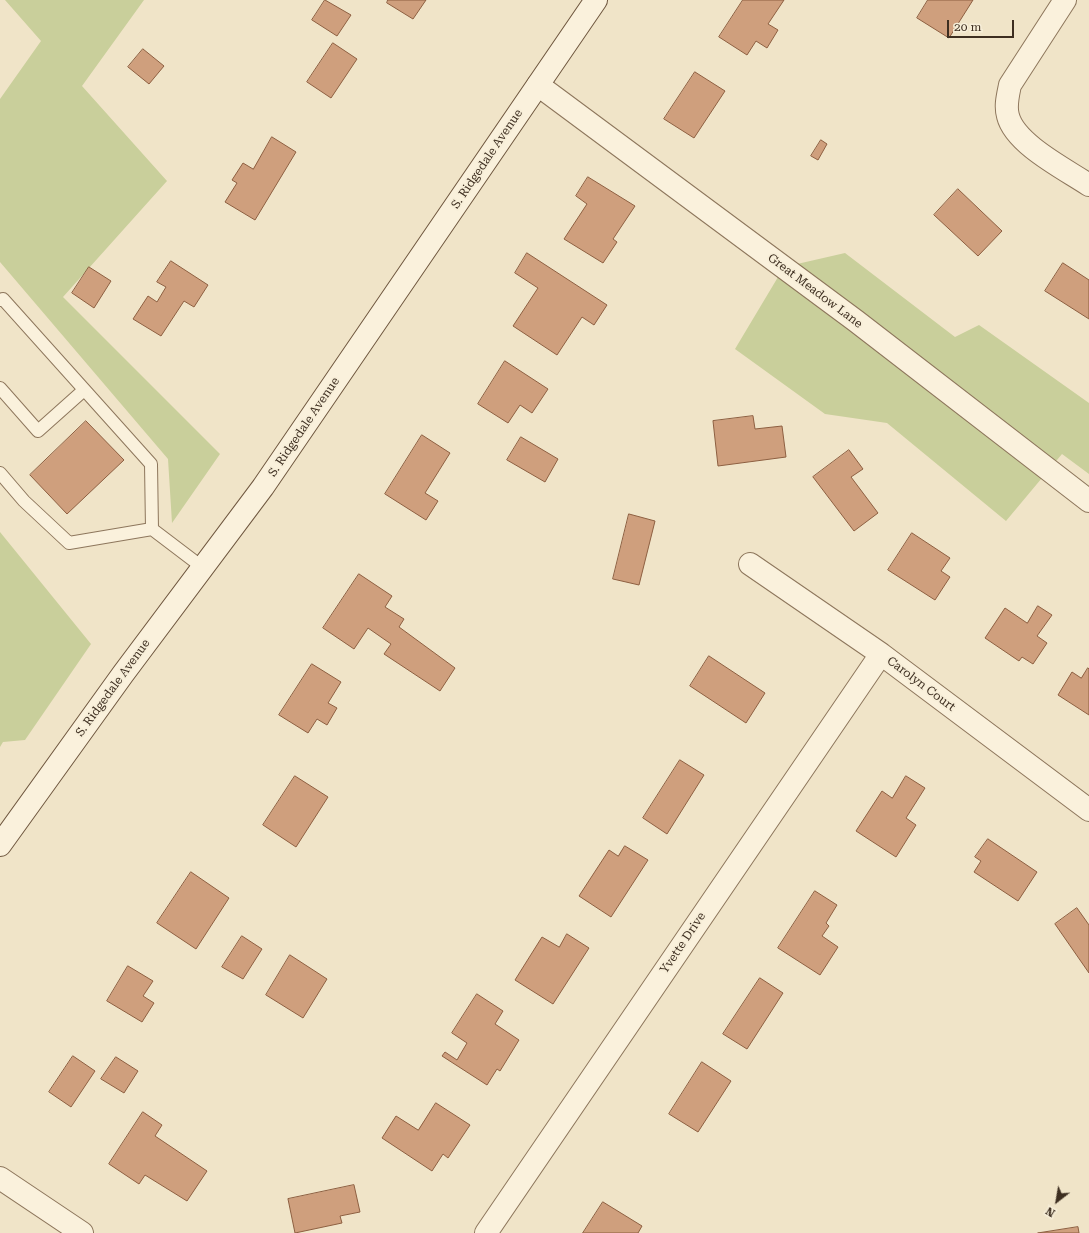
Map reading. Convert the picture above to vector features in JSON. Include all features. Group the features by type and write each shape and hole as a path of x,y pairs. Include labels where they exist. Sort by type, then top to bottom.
{"street":[{"name":"S. Ridgedale Avenue","path":"0,844 202,567 263,487 596,0"},
{"path":"1065,0 1010,85 1006,100 1007,116 1014,130 1023,141 1089,185"},
{"name":"Great Meadow Lane","path":"538,86 856,321 1089,501"},
{"name":"Carolyn Court","path":"750,564 881,654 1089,810"},
{"name":"Yvette Drive","path":"486,1233 881,654"},
{"path":"0,1178 82,1233"}],"lane":[{"path":"0,300 3,299 151,464 152,529"},
{"path":"0,388 38,431 84,390"},
{"path":"0,473 24,501 69,543 152,529 202,567"}],"green space":[{"path":"5,0 144,0 82,86 167,181 63,297 220,454 172,523 168,459 0,262 0,99 41,41"},
{"path":"845,253 955,337 979,325 1089,403 1089,474 1062,454 1006,521 887,423 825,414 735,349 784,267"},
{"path":"0,532 91,644 25,740 3,742 0,747"}],"building":[{"path":"325,0 351,15 337,36 312,20"},
{"path":"388,0 426,0 413,19 387,3"},
{"path":"743,0 784,0 768,24 778,30 767,48 756,41 747,55 719,37"},
{"path":"928,0 973,0 949,38 917,18"},
{"path":"333,43 357,59 331,98 307,82"},
{"path":"143,49 164,66 149,84 128,67"},
{"path":"695,72 725,91 694,138 664,119"},
{"path":"272,137 296,152 255,220 225,202 237,183 232,180 243,163 253,169"},
{"path":"821,140 827,144 818,160 811,156"},
{"path":"588,177 635,206 613,239 617,242 603,263 564,239 587,204 576,196"},
{"path":"958,189 1002,231 978,256 934,215"},
{"path":"527,253 607,305 594,325 582,317 557,355 513,326 538,288 515,273"},
{"path":"171,261 208,285 194,307 184,301 161,336 133,319 148,296 157,302 166,287 157,282"},
{"path":"1063,263 1089,280 1089,319 1045,291"},
{"path":"89,267 111,281 94,308 72,293"},
{"path":"505,361 548,389 532,413 520,405 508,423 478,404"},
{"path":"753,416 755,429 782,426 786,457 718,466 713,421"},
{"path":"86,421 124,460 67,514 30,475"},
{"path":"422,435 450,453 425,493 438,501 426,520 385,494"},
{"path":"521,437 558,459 545,482 507,460"},
{"path":"849,450 863,469 851,477 878,513 854,531 813,477"},
{"path":"629,514 655,521 639,585 613,579"},
{"path":"912,533 950,558 941,571 950,577 935,600 888,570"},
{"path":"359,574 392,596 385,607 404,619 399,627 455,668 440,691 384,654 391,644 368,628 354,649 323,628"},
{"path":"1038,606 1052,615 1037,636 1047,643 1033,664 1022,657 1019,661 985,638 1005,608 1027,623"},
{"path":"709,656 765,693 746,723 690,686"},
{"path":"312,664 341,682 328,703 337,708 327,725 317,719 308,733 279,715"},
{"path":"1088,668 1089,715 1058,695 1072,672 1081,678"},
{"path":"680,760 704,775 667,834 643,818"},
{"path":"295,776 328,797 296,847 263,825"},
{"path":"906,776 925,788 906,818 916,825 896,857 856,831 882,791 892,798"},
{"path":"988,839 1037,872 1018,901 974,872 981,861 975,857"},
{"path":"625,846 648,860 611,917 579,896 609,850 618,856"},
{"path":"191,872 229,898 196,949 157,923"},
{"path":"815,891 837,905 826,923 829,926 822,936 838,947 820,975 778,948"},
{"path":"1077,908 1089,925 1089,973 1055,924"},
{"path":"567,934 589,948 553,1004 515,980 542,937 559,947"},
{"path":"242,936 262,949 243,979 222,967"},
{"path":"290,955 327,979 303,1018 266,995"},
{"path":"128,966 153,981 143,996 154,1003 142,1022 107,1001"},
{"path":"760,978 783,993 747,1049 723,1034"},
{"path":"477,994 503,1011 495,1024 519,1040 500,1071 497,1069 487,1085 442,1056 445,1052 457,1060 467,1043 452,1033"},
{"path":"73,1056 95,1071 71,1107 49,1092"},
{"path":"116,1057 138,1071 124,1093 101,1079"},
{"path":"702,1062 731,1081 698,1132 669,1114"},
{"path":"436,1103 470,1125 448,1158 443,1154 432,1171 382,1138 396,1116 418,1130"},
{"path":"143,1112 162,1125 155,1136 207,1171 187,1201 145,1175 139,1184 109,1164"},
{"path":"354,1185 360,1212 340,1216 342,1223 295,1233 288,1199"},
{"path":"603,1202 642,1226 638,1233 583,1233"},
{"path":"1078,1227 1079,1233 1038,1233"}]}
